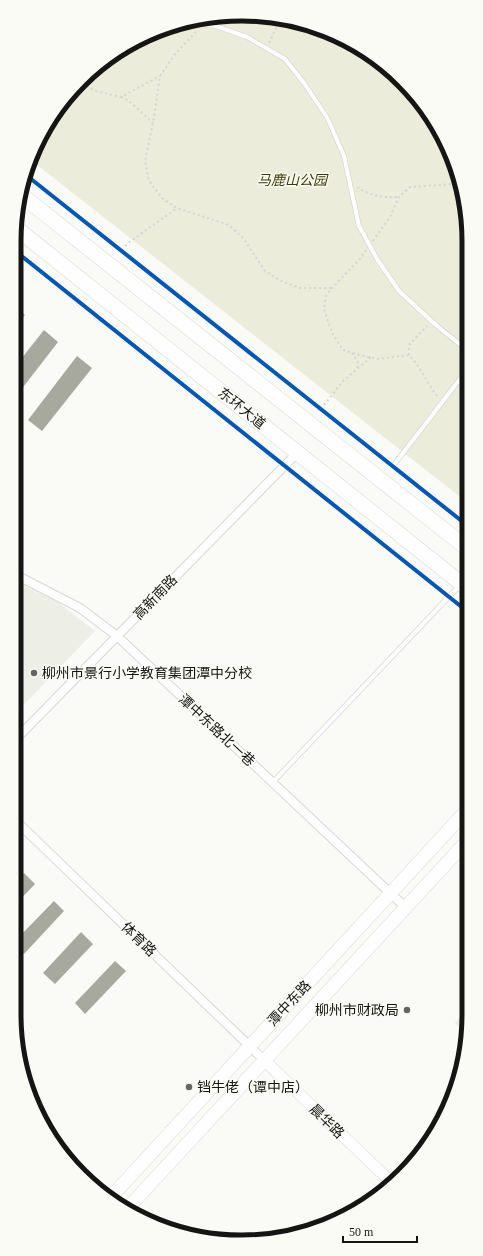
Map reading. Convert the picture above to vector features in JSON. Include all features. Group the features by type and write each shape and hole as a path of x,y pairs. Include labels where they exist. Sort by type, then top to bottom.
{"highway":[{"path":"25,198 462,544"},
{"name":"东环大道","path":"21,232 462,584"}],"main road":[{"name":"潭中东路","path":"113,1194 462,815"},
{"name":"潭中东路","path":"131,1205 462,846"}],"street":[{"name":"高新南路","path":"21,734 297,453"},
{"name":"潭中东路北一巷","path":"21,578 80,608 117,636 405,907"},
{"name":"体育路","path":"21,829 264,1060"},
{"name":"晨华路","path":"264,1060 388,1179"}],"lane":[{"path":"197,25 213,25 234,32 247,37 285,59 304,83 328,119 344,156 359,226 369,245 399,291 462,346"},
{"path":"393,466 462,377"},
{"path":"273,782 462,589"}],"path":[{"path":"267,48 278,24"},
{"path":"203,25 175,54 160,76 153,123 145,161 149,181 163,200 177,208 229,225 243,238 265,271 281,281 300,288 332,288"},
{"path":"121,97 160,76"},
{"path":"86,86 96,91 121,97 129,101 153,123"},
{"path":"349,182 369,195 385,198 400,197"},
{"path":"409,355 377,359 344,350 336,339 324,309 326,296 360,259 390,217 400,197 410,187 454,184"},
{"path":"122,250 128,243 177,208"},
{"path":"116,245 128,255"},
{"path":"432,321 409,346 409,355 417,363 429,386 442,403"},
{"path":"352,353 358,362 356,370"},
{"path":"321,409 342,382 371,357"},
{"path":"315,404 327,413"}],"shaded area":[{"name":"柳州市景行小学教育集团潭中分校","path":"21,584 59,603 95,631 21,708"},
{"path":"462,1016 462,1030 455,1023"}],"green space":[{"name":"马鹿山公园","path":"227,21 256,21 285,25 312,33 339,44 364,58 376,67 407,96 425,119 445,157 458,198 462,227 462,498 36,164 44,144 58,119 76,96 96,76 119,58 131,51 171,33 198,25"}],"building":[{"path":"21,312 25,315 21,320"},
{"path":"44,330 58,342 21,390 21,359"},
{"path":"77,356 92,368 42,431 28,420"},
{"path":"24,873 35,884 21,899 21,876"},
{"path":"54,901 64,911 24,954 21,950 21,935"},
{"path":"81,932 93,944 55,984 43,973"},
{"path":"115,961 126,971 85,1014 75,1003"}],"cycle path":[{"path":"31,179 462,521"},
{"path":"21,256 462,607"}],"place":[{"name":"柳州市景行小学教育集团潭中分校","path":"34,673"},
{"name":"柳州市财政局","path":"407,1010"},
{"name":"铛牛佬（谭中店）","path":"189,1087"}]}
